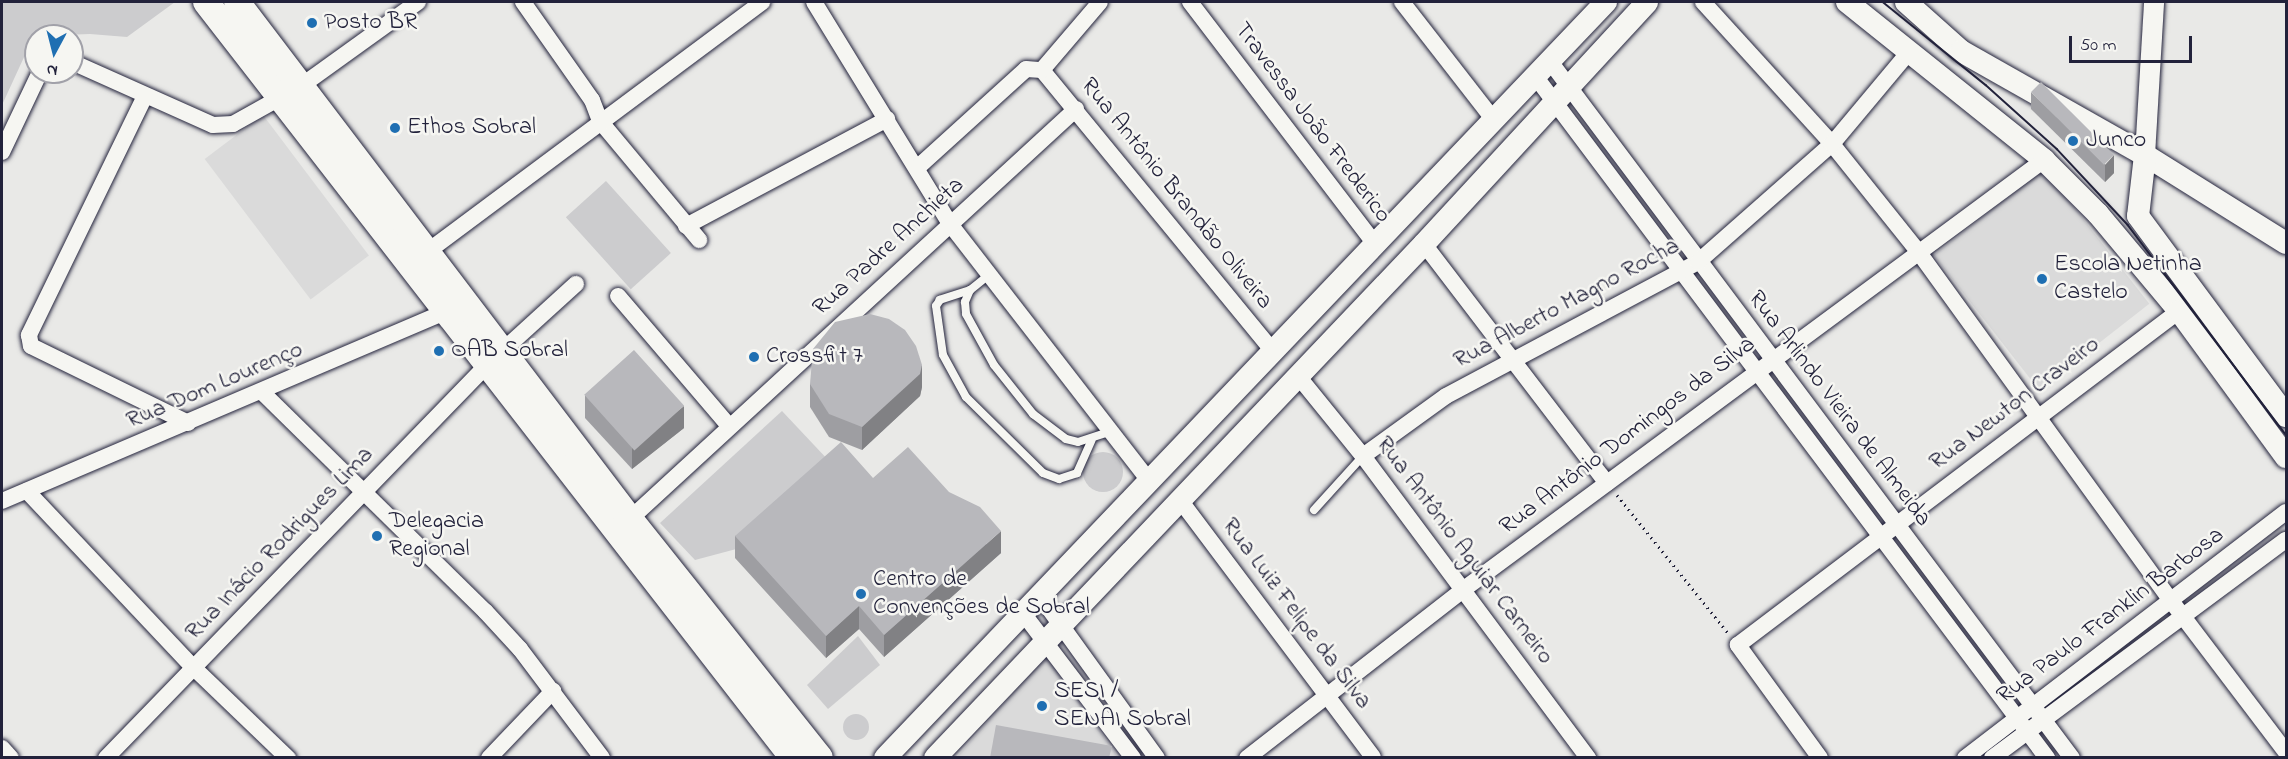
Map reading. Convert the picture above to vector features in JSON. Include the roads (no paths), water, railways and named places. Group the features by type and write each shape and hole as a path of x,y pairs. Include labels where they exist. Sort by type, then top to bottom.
{"main road":[{"path":"206,2 290,93 428,252 455,308"},
{"path":"237,2 290,93 455,308 630,519 820,758"},
{"path":"885,758 1272,349 1606,2"},
{"path":"935,758 1053,631 1424,244 1647,2"},
{"path":"1847,2 2044,160 2117,237 2179,311 2286,456"},
{"path":"1906,2 1961,51 2145,155 2286,243"},
{"path":"2117,237 2138,216 2145,155"},
{"path":"2138,216 2286,416"},
{"path":"495,357 793,758"},
{"path":"1233,392 1258,417"}],"street":[{"path":"84,68 146,96 223,126 290,93 418,2"},
{"path":"523,2 592,100 600,121 699,240"},
{"path":"428,252 600,121 762,2"},
{"path":"814,2 950,224 1149,479"},
{"path":"917,168 1026,69 1042,70 1100,2"},
{"name":"Travessa João Frederico","path":"1190,2 1375,244"},
{"path":"1402,2 1493,118"},
{"path":"1703,2 1833,144 1920,254 2172,602 2286,752"},
{"path":"2145,155 2154,2"},
{"name":"Rua Alberto Magno Rocha","path":"1364,456 1424,410 1512,360 1683,273 1698,262 1833,144 1908,53"},
{"path":"1542,68 1561,96"},
{"name":"Rua Antônio Brandão Oliveira","path":"1042,70 1272,349"},
{"path":"2,152 34,84"},
{"path":"146,96 29,335 31,346 188,423"},
{"name":"Rua Arlindo Vieira de Almeida","path":"1561,96 1698,262 2072,758"},
{"name":"Rua Arlindo Vieira de Almeida","path":"1561,96 1683,273 2047,758"},
{"name":"Rua Padre Anchieta","path":"630,519 728,425 1076,109"},
{"path":"686,226 887,119"},
{"name":"Rua Antônio Domingos da Silva","path":"1247,758 1326,694 1464,589 1756,370 1920,254 2044,160"},
{"path":"1424,244 1608,483"},
{"name":"Rua Inácio Rodrigues Lima","path":"106,758 495,357 576,284"},
{"path":"618,296 728,425"},
{"name":"Rua Dom Lourenço","path":"2,501 263,393 455,308"},
{"name":"Rua Newton Craveiro","path":"1820,758 1738,645 1896,523 2179,311"},
{"name":"Rua Antônio Aguiar Carneiro","path":"1298,376 1364,456 1588,758"},
{"path":"263,393 485,611 553,691 602,758"},
{"path":"27,491 193,667 288,758"},
{"name":"Rua Luiz Felipe da Silva","path":"1180,500 1373,757"},
{"name":"Rua Paulo Franklin Barbosa","path":"1992,758 2022,724 2032,706 2172,602 2286,512"},
{"name":"Rua Paulo Franklin Barbosa","path":"1965,758 2022,724 2044,720 2286,540"},
{"path":"1040,596 1053,631 1133,758"},
{"path":"1945,620 1961,609"},
{"path":"1023,613 1053,631 1158,758"},
{"path":"489,758 553,691"},
{"path":"2,748 11,758"}],"lane":[{"path":"990,274 970,290 940,300 936,306 943,355 966,397 1043,473 1059,479 1077,473 1092,440"},
{"path":"970,290 966,314 994,365 1033,414 1066,439 1092,440 1112,432"},
{"path":"1314,510 1364,456"}],"tram line":[{"path":"1883,2 1986,85 2057,149 2128,225 2286,435"}],"place":[{"name":"Posto BR","path":"312,23"},
{"name":"Ethos Sobral","path":"395,128"},
{"name":"Junco","path":"2073,141"},
{"name":"Escola Netinha Castelo","path":"2042,279"},
{"name":"OAB Sobral","path":"439,351"},
{"name":"Crossfit 7","path":"754,357"},
{"name":"Delegacia Regional","path":"377,536"},
{"name":"Centro de Convenções de Sobral","path":"861,594"},
{"name":"SESI / SENAI Sobral","path":"1042,706"}]}
